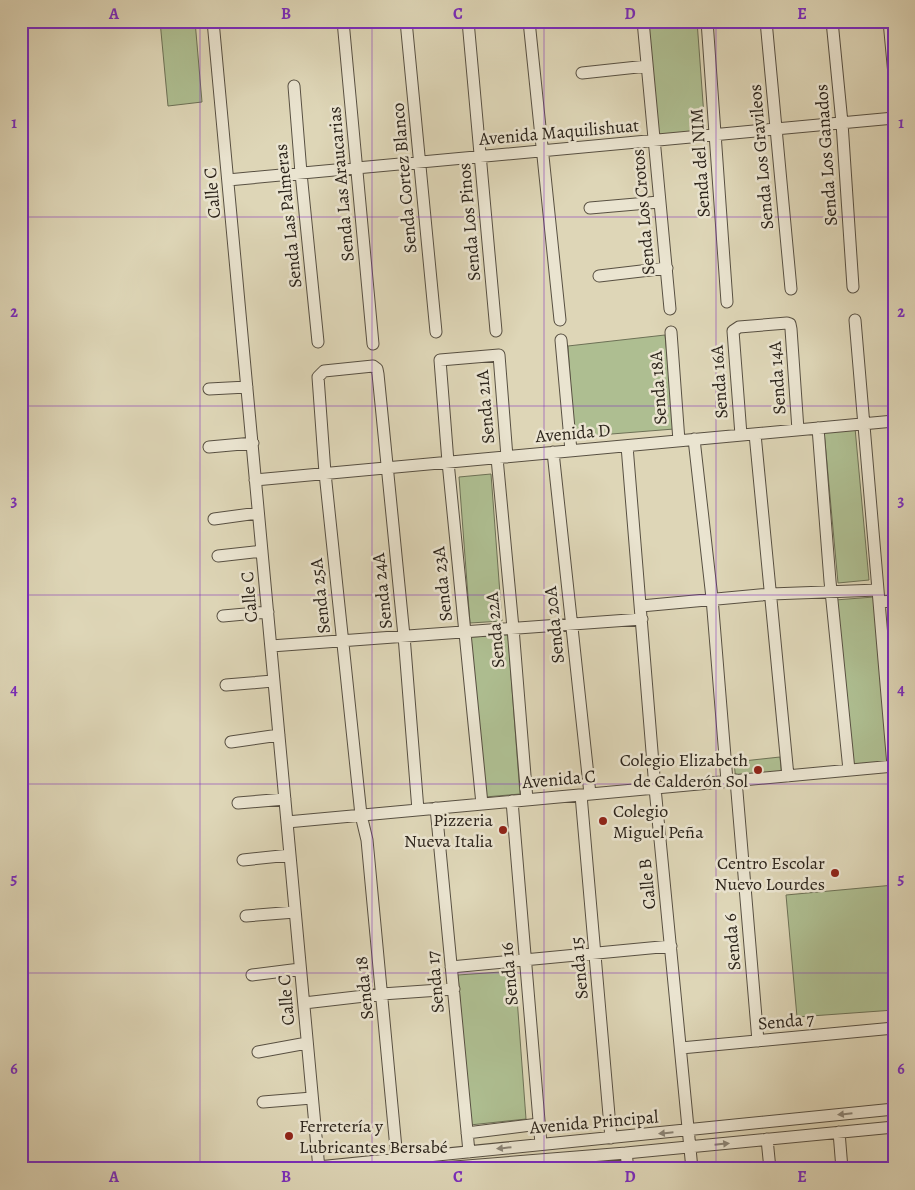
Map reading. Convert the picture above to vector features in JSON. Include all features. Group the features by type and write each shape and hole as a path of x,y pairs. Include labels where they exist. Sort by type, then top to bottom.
{"street":[{"name":"Calle C","path":"213,21 319,1168"},
{"name":"Senda Las Araucarias","path":"344,21 373,344"},
{"name":"Senda Cortez Blanco","path":"406,21 436,332"},
{"name":"Senda Los Pinos","path":"468,21 496,331"},
{"path":"529,21 560,320"},
{"name":"Senda Los Crotos","path":"643,21 670,309"},
{"name":"Senda del NIM","path":"706,21 727,302"},
{"name":"Senda Los Gravileos","path":"766,21 790,289"},
{"name":"Senda Los Ganados","path":"832,21 842,123 853,287"},
{"path":"889,21 894,74"},
{"path":"582,73 647,66"},
{"name":"Senda Las Palmeras","path":"294,86 318,342"},
{"name":"Avenida Maquilishuat","path":"228,180 894,118"},
{"path":"590,208 660,202"},
{"path":"599,276 667,268"},
{"path":"855,320 894,766"},
{"name":"Senda 16A","path":"741,434 733,331 735,328 790,324"},
{"name":"Senda 14A","path":"790,324 798,430"},
{"name":"Senda 18A","path":"671,332 679,441"},
{"path":"561,340 571,451"},
{"name":"Senda 21A","path":"440,360 499,355 502,457"},
{"name":"Senda 23A","path":"440,360 448,462 482,804"},
{"name":"Senda 24A","path":"320,373 373,366 377,368 404,636 418,810"},
{"name":"Senda 25A","path":"320,373 318,377 325,473 361,815"},
{"path":"209,389 247,387"},
{"name":"Avenida D","path":"256,480 894,421"},
{"path":"818,428 831,591 849,770"},
{"path":"755,434 788,776"},
{"name":"Senda 6","path":"694,439 758,1041"},
{"path":"209,446 253,443"},
{"name":"Calle B","path":"627,446 655,788 692,1169"},
{"name":"Senda 20A","path":"553,452 586,794"},
{"name":"Senda 22A","path":"502,457 527,800"},
{"path":"214,519 258,513"},
{"path":"218,556 262,551"},
{"path":"641,606 771,594 878,590"},
{"path":"879,602 894,600"},
{"path":"223,616 268,612"},
{"path":"271,646 642,619"},
{"path":"226,685 273,682"},
{"path":"231,742 279,735"},
{"name":"Avenida C","path":"287,822 894,766"},
{"name":"Senda 15","path":"586,794 595,953 611,1138"},
{"path":"238,803 285,799"},
{"name":"Senda 16","path":"512,801 541,1144"},
{"name":"Senda 17","path":"436,808 468,1152"},
{"name":"Senda 18","path":"361,815 367,840 397,1159"},
{"path":"243,860 290,855"},
{"path":"246,916 295,912"},
{"path":"452,967 671,946"},
{"path":"252,975 300,969"},
{"path":"304,1003 382,994 454,989"},
{"name":"Senda 7","path":"681,1048 894,1028"},
{"path":"258,1052 307,1043"},
{"path":"263,1102 312,1098"},
{"name":"Avenida Principal","path":"298,1169 894,1109"},
{"path":"467,1133 539,1124"},
{"name":"Avenida Principal","path":"430,1169 567,1163 626,1153 894,1127"},
{"path":"840,1132 842,1169"},
{"path":"767,1139 770,1169"},
{"path":"626,1153 628,1169"}],"green space":[{"path":"160,21 195,21 202,102 168,106"},
{"path":"648,21 697,21 705,130 658,135"},
{"path":"665,335 674,429 574,437 568,346"},
{"path":"855,428 869,580 838,583 824,431"},
{"path":"491,474 502,621 470,623 459,477"},
{"path":"874,597 890,763 852,766 835,600"},
{"path":"508,635 520,794 485,797 471,637"},
{"name":"Colegio Elizabeth de Calderón Sol","path":"780,757 782,779 736,782 734,762"},
{"path":"894,885 894,1010 797,1017 786,895"},
{"path":"515,971 526,1119 470,1125 458,975"}],"place":[{"name":"Colegio Elizabeth de Calderón Sol","path":"758,770"},
{"name":"Colegio Miguel Peña","path":"603,821"},
{"name":"Pizzeria Nueva Italia","path":"503,830"},
{"name":"Centro Escolar Nuevo Lourdes","path":"835,873"},
{"name":"Ferretería y Lubricantes Bersabé","path":"289,1136"}]}
